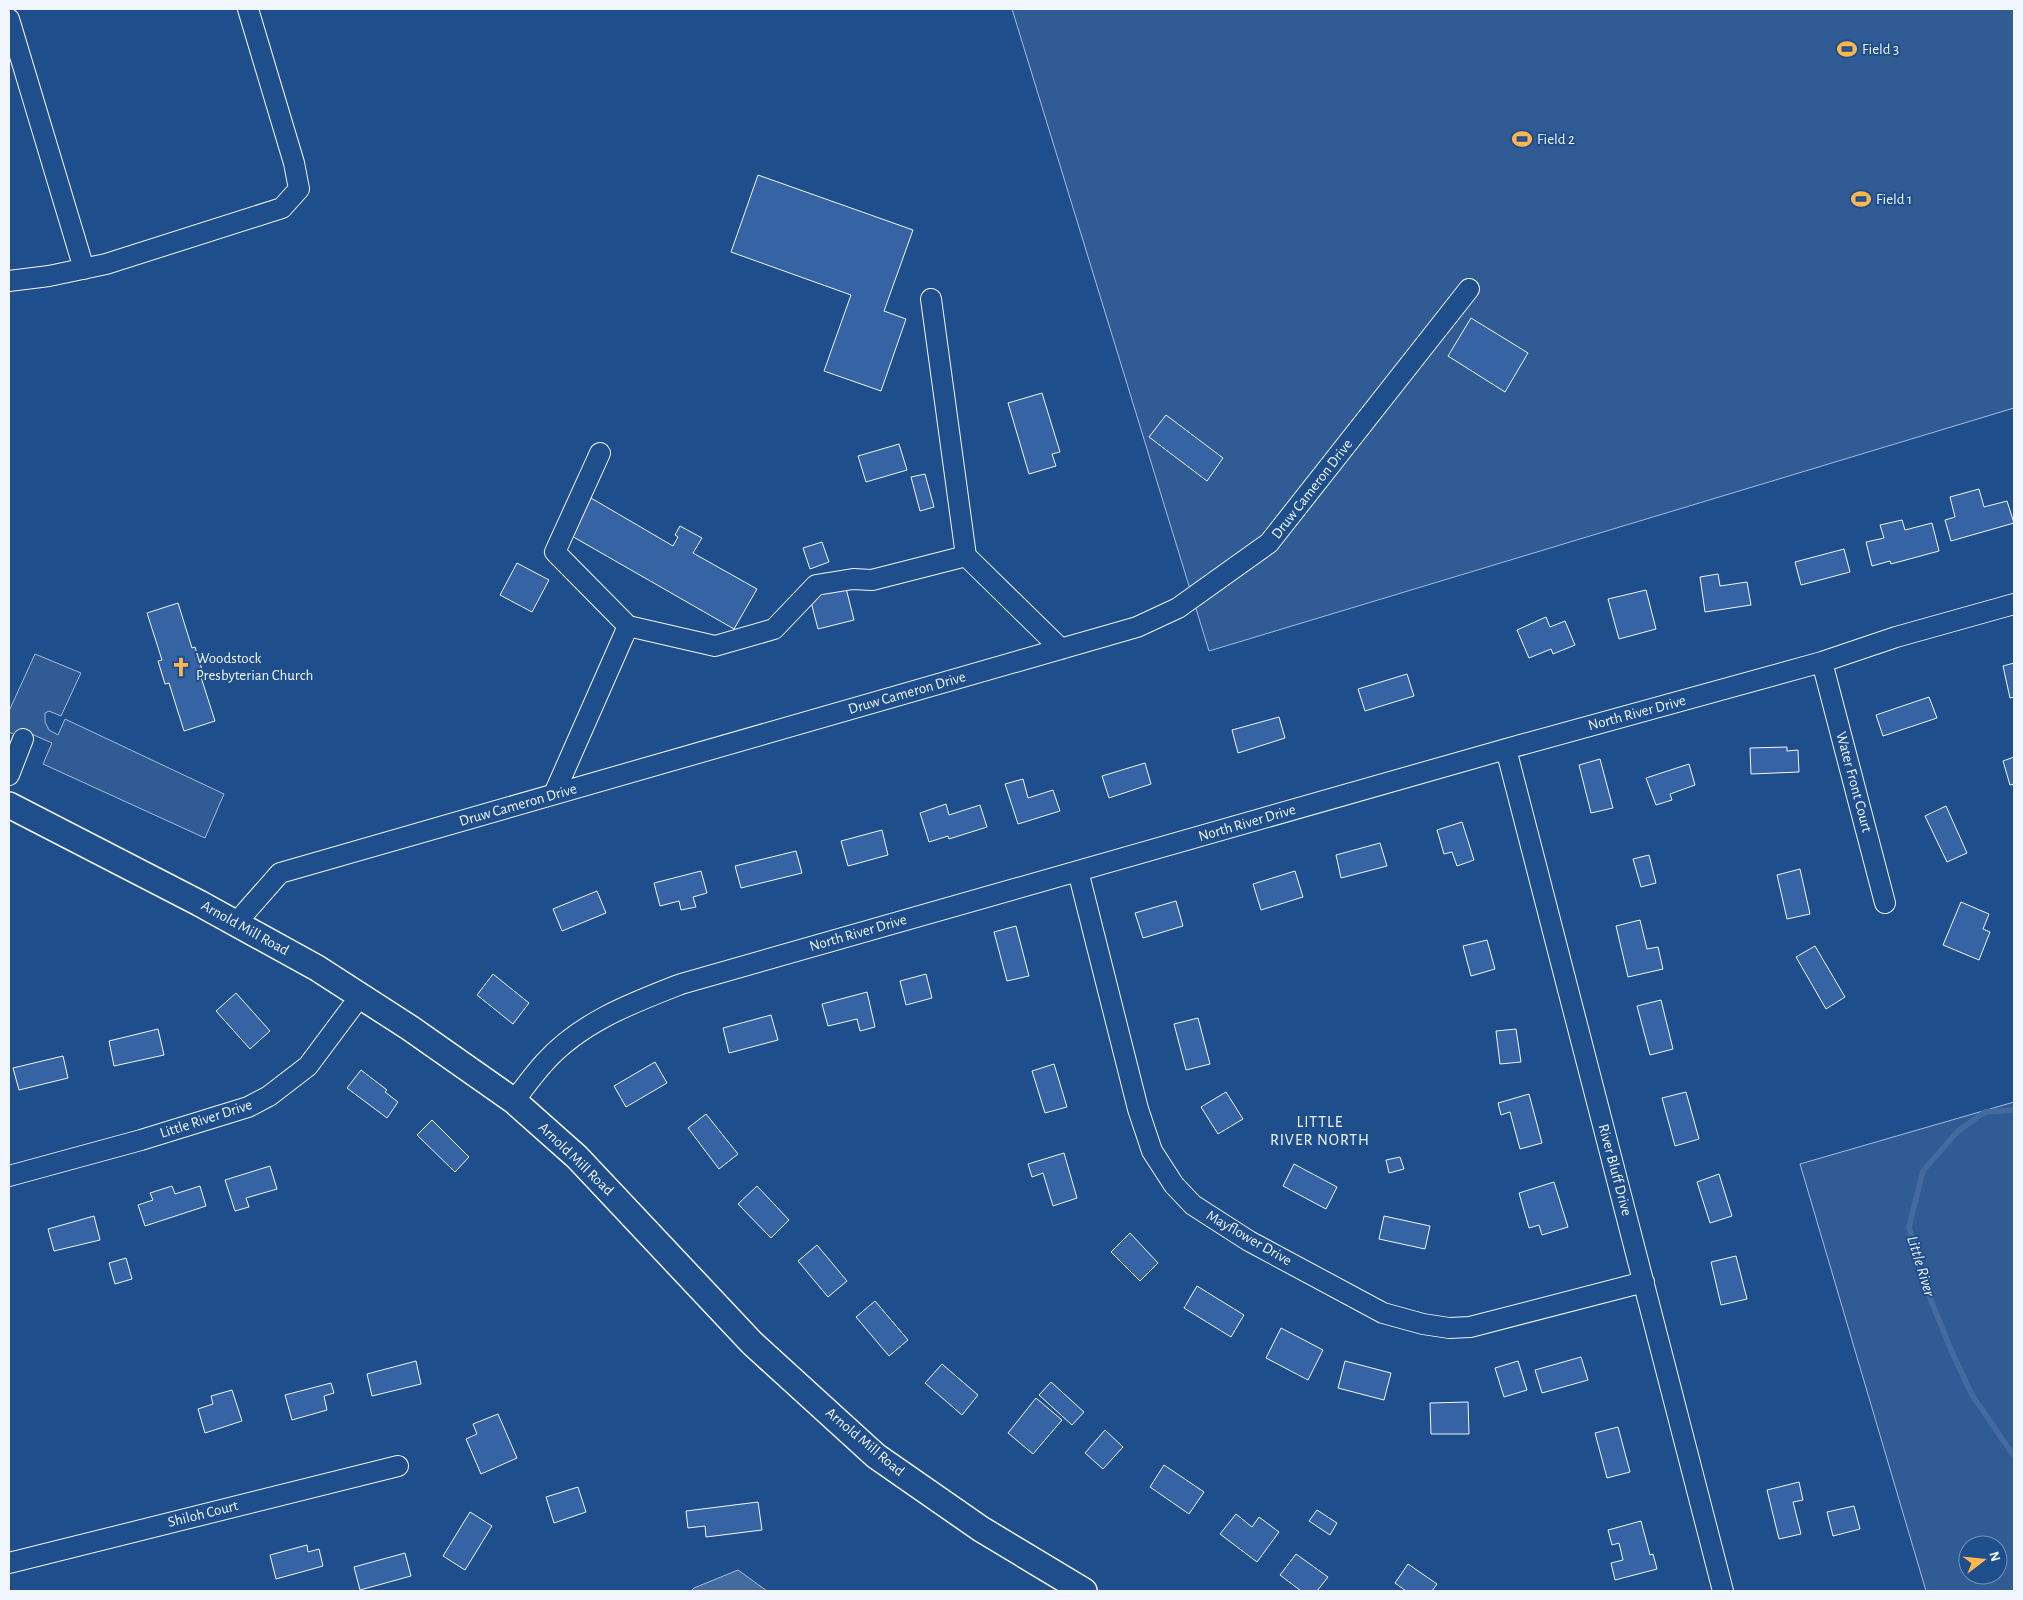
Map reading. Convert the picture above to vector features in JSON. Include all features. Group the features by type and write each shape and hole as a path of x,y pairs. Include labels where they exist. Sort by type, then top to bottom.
{"main road":[{"name":"Arnold Mill Road","path":"9,805 236,923 361,995 514,1101 577,1157 752,1343 876,1456 980,1529 1084,1591"}],"street":[{"path":"9,281 106,264 282,208 299,189 294,163 248,9"},
{"path":"9,19 84,269"},
{"name":"Druw Cameron Drive","path":"236,923 280,873 1137,627 1178,608 1269,544 1469,289"},
{"path":"931,299 966,556 1061,649"},
{"path":"600,453 555,552 628,626 715,646 774,629 816,585 853,578 872,580 966,556"},
{"name":"North River Drive","path":"514,1101 545,1061 571,1038 594,1022 630,1004 680,984 1506,749 1822,662 1896,638 2014,604"},
{"path":"554,794 628,626"},
{"name":"Water Front Court","path":"1822,662 1885,903"},
{"path":"9,775 23,739"},
{"name":"River Bluff Drive","path":"1506,749 1723,1591"},
{"name":"Mayflower Drive","path":"1078,871 1138,1109 1152,1151 1174,1185 1193,1205 1249,1241 1383,1313 1423,1324 1449,1328 1470,1327 1644,1282"},
{"name":"Little River Drive","path":"9,1176 248,1107 269,1096 308,1066 361,995"},
{"name":"Shiloh Court","path":"9,1563 398,1466"}],"shaded area":[{"path":"1012,9 2014,9 2014,408 1209,651"},
{"path":"35,654 81,673 61,716 49,711 45,713 45,722 49,730 58,735 65,719 224,794 205,838 43,764 52,743 27,732 23,739 9,732 9,711"},
{"path":"2014,1102 2014,1591 1926,1591 1800,1164"},
{"path":"738,1570 767,1591 691,1591 694,1588"}],"building":[{"path":"758,175 913,230 884,311 906,319 881,391 824,371 851,295 731,252"},
{"path":"1471,318 1528,353 1505,392 1448,356"},
{"path":"1042,393 1060,452 1052,454 1056,466 1029,474 1008,403"},
{"path":"1166,415 1223,458 1207,481 1149,437"},
{"path":"899,444 907,470 866,482 858,456"},
{"path":"925,474 934,507 920,511 911,477"},
{"path":"1979,489 1984,507 2007,501 2014,523 1951,541 1945,520 1955,517 1950,497"},
{"path":"591,498 673,546 678,537 675,535 680,526 702,538 693,553 757,589 734,629 570,535"},
{"path":"1902,520 1905,530 1932,523 1939,551 1891,564 1890,561 1872,566 1866,542 1884,538 1880,525"},
{"path":"822,542 829,562 810,569 803,548"},
{"path":"1844,549 1850,572 1801,585 1795,562"},
{"path":"517,563 549,580 532,612 500,595"},
{"path":"1718,574 1720,586 1747,582 1751,605 1705,612 1700,577"},
{"path":"845,584 854,620 818,629 809,594"},
{"path":"1646,590 1656,629 1619,639 1608,599"},
{"name":"Woodstock Presbyterian Church","path":"178,603 192,648 195,647 203,673 200,674 215,721 184,731 169,683 165,684 158,661 162,660 147,613"},
{"path":"1546,617 1550,627 1565,621 1575,645 1553,654 1551,649 1529,658 1517,630"},
{"path":"2014,663 2014,697 2010,698 2003,666"},
{"path":"1407,674 1414,696 1365,711 1358,689"},
{"path":"1929,697 1937,718 1883,736 1876,715"},
{"path":"1279,717 1285,738 1238,753 1232,730"},
{"path":"1787,747 1787,751 1798,750 1799,772 1751,774 1750,748"},
{"path":"2014,757 2014,784 2010,785 2003,761"},
{"path":"1600,759 1613,808 1591,813 1579,765"},
{"path":"1145,763 1151,784 1109,798 1102,776"},
{"path":"1689,764 1695,785 1670,794 1672,800 1656,805 1646,778"},
{"path":"1023,779 1028,798 1053,790 1060,811 1018,824 1005,784"},
{"path":"946,804 949,815 980,805 987,827 949,839 948,836 929,842 920,813"},
{"path":"1946,806 1967,853 1947,862 1925,816"},
{"path":"1462,822 1474,860 1457,866 1452,852 1444,854 1437,830"},
{"path":"882,830 888,855 848,866 841,841"},
{"path":"1380,843 1387,866 1341,878 1336,855"},
{"path":"796,851 802,873 741,888 735,866"},
{"path":"1649,855 1656,883 1641,887 1633,859"},
{"path":"1800,869 1810,914 1787,919 1777,875"},
{"path":"701,871 707,893 693,897 696,907 681,910 679,901 660,906 654,883"},
{"path":"1295,871 1303,897 1261,910 1253,884"},
{"path":"597,891 606,913 562,931 553,909"},
{"path":"1176,901 1183,926 1143,938 1135,913"},
{"path":"1961,902 1989,914 1983,929 1990,932 1979,960 1943,945"},
{"path":"1640,920 1647,949 1658,947 1663,969 1628,977 1616,926"},
{"path":"1016,926 1029,976 1007,981 994,932"},
{"path":"1487,940 1495,969 1471,976 1463,946"},
{"path":"1815,946 1845,997 1826,1009 1796,957"},
{"path":"493,974 529,1003 513,1024 477,995"},
{"path":"926,974 932,998 906,1005 900,981"},
{"path":"867,992 875,1027 860,1031 857,1019 828,1026 822,1004"},
{"path":"236,993 270,1031 250,1049 216,1011"},
{"path":"1661,1000 1673,1049 1650,1055 1637,1006"},
{"path":"771,1015 778,1040 729,1053 723,1028"},
{"path":"1198,1018 1210,1064 1186,1070 1174,1024"},
{"path":"158,1029 164,1055 114,1066 109,1041"},
{"path":"1516,1029 1521,1062 1500,1064 1496,1031"},
{"path":"63,1056 68,1078 19,1090 13,1068"},
{"path":"655,1062 667,1083 626,1107 614,1086"},
{"path":"1054,1064 1067,1107 1045,1113 1032,1071"},
{"path":"361,1070 387,1090 385,1092 398,1102 387,1118 347,1088"},
{"path":"1226,1092 1243,1119 1218,1134 1201,1107"},
{"path":"1686,1092 1699,1139 1675,1146 1662,1098"},
{"path":"1529,1094 1542,1143 1520,1149 1510,1112 1501,1115 1498,1103"},
{"path":"706,1114 738,1154 719,1169 688,1128"},
{"path":"432,1120 469,1157 455,1172 417,1135"},
{"path":"1064,1153 1077,1198 1053,1206 1043,1173 1032,1177 1028,1164"},
{"path":"1400,1157 1404,1169 1389,1173 1386,1160"},
{"path":"1294,1164 1337,1187 1326,1209 1283,1186"},
{"path":"270,1166 277,1189 246,1198 249,1207 235,1211 225,1180"},
{"path":"1719,1174 1732,1216 1710,1223 1697,1182"},
{"path":"1554,1182 1568,1227 1542,1235 1539,1225 1529,1228 1519,1193"},
{"path":"172,1186 175,1194 200,1186 206,1206 145,1226 138,1205 153,1200 150,1193"},
{"path":"757,1186 789,1220 771,1238 738,1204"},
{"path":"94,1216 100,1240 54,1251 48,1229"},
{"path":"1384,1216 1430,1226 1425,1249 1379,1239"},
{"path":"1130,1233 1158,1263 1140,1281 1111,1252"},
{"path":"817,1245 847,1281 828,1297 798,1261"},
{"path":"1736,1256 1747,1299 1721,1305 1711,1262"},
{"path":"126,1258 132,1279 115,1284 109,1263"},
{"path":"1197,1286 1244,1315 1231,1337 1184,1308"},
{"path":"875,1301 908,1340 889,1356 856,1317"},
{"path":"1281,1328 1323,1350 1308,1380 1266,1358"},
{"path":"1581,1357 1588,1380 1542,1393 1535,1370"},
{"path":"416,1361 421,1384 372,1396 367,1374"},
{"path":"1345,1361 1391,1373 1384,1400 1338,1388"},
{"path":"1518,1361 1527,1390 1504,1397 1495,1368"},
{"path":"942,1364 978,1395 962,1415 925,1383"},
{"path":"1051,1382 1084,1412 1072,1425 1039,1395"},
{"path":"331,1383 334,1393 324,1396 327,1410 292,1420 285,1395"},
{"path":"232,1390 242,1421 205,1433 198,1409 213,1404 211,1396"},
{"path":"1036,1398 1062,1420 1033,1454 1008,1433"},
{"path":"1468,1402 1469,1434 1431,1434 1430,1403"},
{"path":"498,1414 517,1458 481,1474 466,1439 477,1434 473,1424"},
{"path":"1618,1427 1630,1472 1607,1478 1595,1433"},
{"path":"1105,1430 1123,1447 1103,1469 1085,1453"},
{"path":"1164,1465 1204,1492 1189,1514 1150,1487"},
{"path":"1799,1482 1803,1500 1793,1502 1801,1534 1779,1539 1767,1490"},
{"path":"578,1487 586,1512 554,1523 546,1497"},
{"path":"758,1502 762,1530 706,1537 705,1526 688,1528 686,1511"},
{"path":"1854,1506 1860,1529 1833,1536 1827,1512"},
{"path":"1317,1510 1337,1523 1330,1535 1309,1521"},
{"path":"470,1512 492,1526 465,1570 443,1556"},
{"path":"1236,1514 1252,1527 1259,1517 1279,1532 1257,1562 1220,1534"},
{"path":"1641,1521 1650,1555 1653,1554 1657,1569 1615,1580 1611,1563 1623,1560 1619,1543 1612,1545 1608,1530"},
{"path":"307,1545 308,1552 319,1549 323,1566 276,1579 270,1555"},
{"path":"405,1553 411,1576 360,1590 354,1567"},
{"path":"1296,1554 1328,1577 1317,1591 1301,1591 1280,1575"},
{"path":"1408,1564 1437,1584 1432,1591 1406,1591 1395,1583"}],"waterway":[{"name":"Little River","path":"2014,1110 1985,1112 1958,1131 1923,1171 1909,1227 1922,1278 1951,1350 1972,1395 2014,1456"}],"place":[{"name":"Field 3","path":"1847,49"},
{"name":"Field 2","path":"1522,139"},
{"name":"Field 1","path":"1861,199"},
{"name":"Woodstock Presbyterian Church","path":"181,667"}],"district":[{"name":"LITTLE RIVER NORTH","path":"1320,1131"}]}
